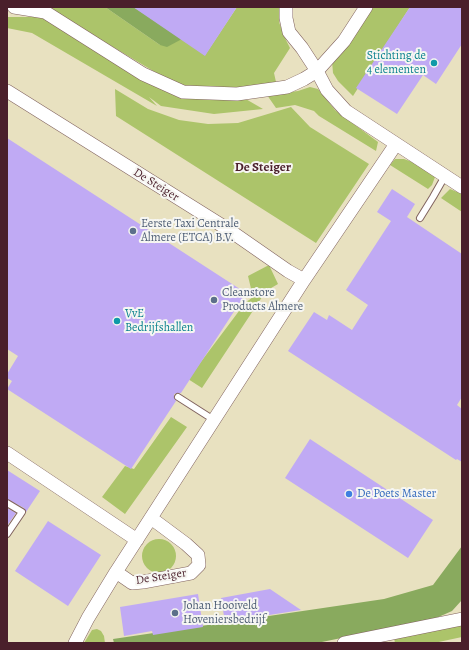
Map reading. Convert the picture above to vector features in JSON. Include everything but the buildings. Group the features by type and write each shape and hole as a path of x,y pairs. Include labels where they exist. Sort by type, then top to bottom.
{"street":[{"path":"14,7 45,12 143,74 183,92 237,94 288,87 317,70 344,41 366,7"},
{"path":"286,7 286,18 289,32 317,70 327,90 346,111 462,187"},
{"name":"De Steiger","path":"7,91 229,230 288,271 304,280"},
{"name":"De Steiger","path":"151,518 186,544 198,555 199,565 191,573 132,583 116,572 304,280 396,144"},
{"path":"7,454 137,540"},
{"path":"75,643 88,618 116,572"},
{"path":"344,643 462,619"}],"lane":[{"path":"420,218 434,197 445,176"},
{"path":"178,397 214,420"},
{"path":"7,503 22,512 7,534"}],"green space":[{"path":"46,7 105,7 160,45 182,39 205,55 237,7 279,7 279,22 290,48 274,73 276,82 243,88 206,88 182,86 170,81"},
{"path":"105,7 134,7 182,39 167,47 160,45"},
{"path":"369,7 410,7 353,96 338,81 333,73 332,61"},
{"path":"7,17 44,17 179,96 244,98 263,109 214,114 161,106 149,97 157,106 32,33 7,28"},
{"path":"310,87 318,89 335,110 378,142 376,151 319,116 314,111 295,105 276,108 267,95 298,91"},
{"path":"115,89 148,109 179,120 208,124 238,123 291,107 310,127 369,164 316,243 116,116"},
{"path":"395,159 404,159 415,163 435,177 432,185 428,189 390,165"},
{"path":"450,189 462,194 462,212 441,198"},
{"path":"269,265 278,284 266,291 202,388 188,379 245,303 253,297 248,276"},
{"path":"171,417 187,427 125,514 102,497 125,466 134,469"},
{"path":"156,539 162,539 166,540 173,546 176,556 175,563 169,570 162,573 156,573 152,572 145,566 142,559 142,553 143,549 149,542"},
{"path":"462,546 462,600 452,611 434,619 317,643 114,643 113,639 384,599 433,585"},
{"path":"462,624 462,637 434,643 395,643 394,638"},
{"path":"97,629 101,631 104,636 105,643 84,643 92,630"}],"place":[{"name":"Stichting de 4 elementen","path":"434,63"},
{"name":"Eerste Taxi Centrale Almere (ETCA) B.V.","path":"133,231"},
{"name":"Cleanstore Products Almere","path":"214,300"},
{"name":"VvE Bedrijfshallen","path":"117,321"},
{"name":"De Poets Master","path":"349,494"},
{"name":"Johan Hooiveld Hoveniersbedrijf","path":"175,613"}],"district":[{"name":"De Steiger","path":"263,168"}]}
